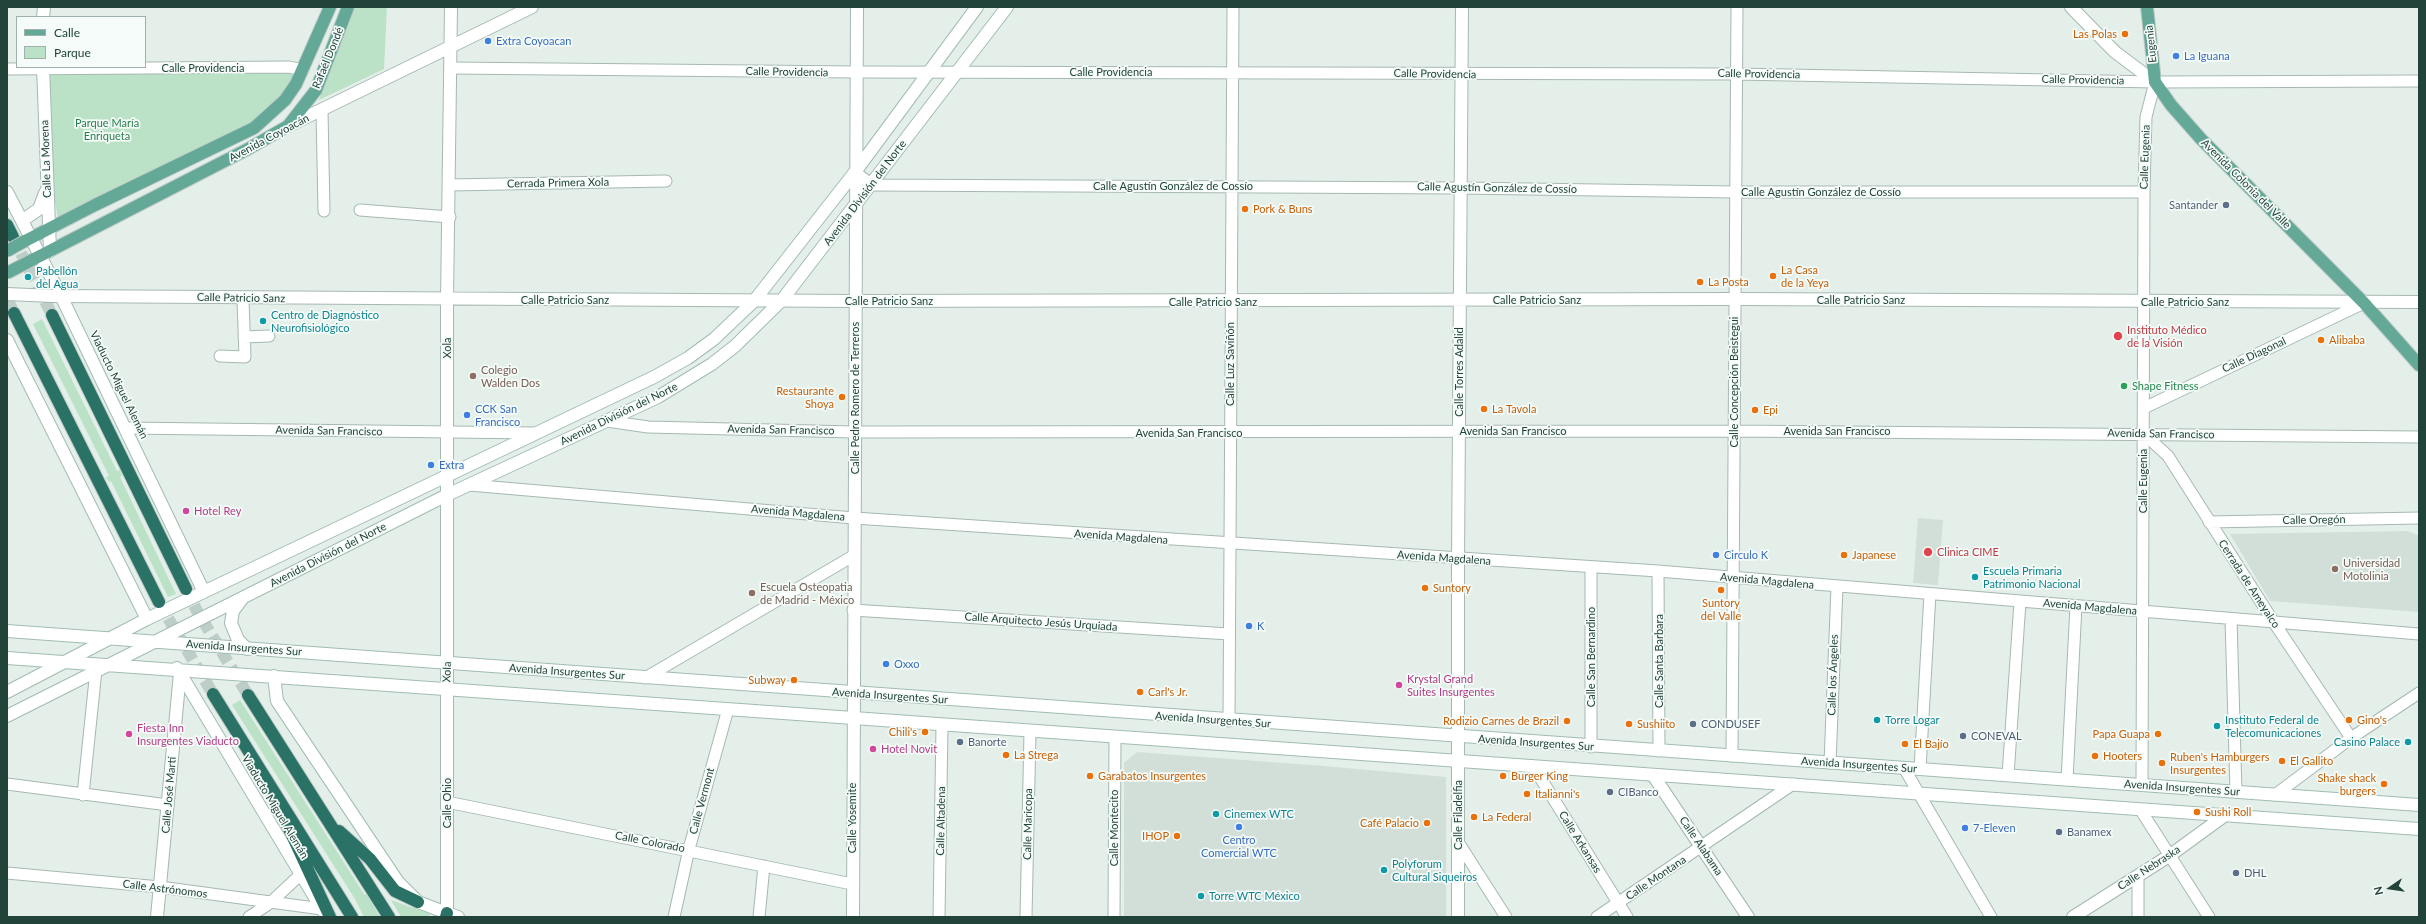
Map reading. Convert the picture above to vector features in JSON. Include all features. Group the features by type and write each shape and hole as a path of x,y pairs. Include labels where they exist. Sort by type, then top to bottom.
{"highway":[{"path":"7,225 13,237"},
{"path":"14,313 159,602"},
{"path":"52,314 186,589"},
{"name":"Viaducto Miguel Alemán","path":"213,694 352,917"},
{"path":"248,695 389,917"},
{"path":"277,798 291,837 326,914"},
{"path":"330,823 365,854 395,891 418,902"}],"main road":[{"name":"Rafaél Dondé","path":"272,113 285,100 303,70 330,7"},
{"name":"Rafaél Dondé","path":"288,126 316,90 348,7"},
{"name":"Xola","path":"446,689 448,664 447,300 450,217 451,7"},
{"name":"Avenida Coyoacán","path":"7,273 248,150 288,126 322,111 532,7"},
{"name":"Calle Pedro Romero de Terreros","path":"853,718 857,7"},
{"name":"Avenida División del Norte","path":"7,692 147,619 654,377 688,358 719,335 754,301 855,172 977,7"},
{"name":"Avenida División del Norte","path":"7,716 447,494 658,397 712,364 735,346 782,300 856,207 957,72 1008,7"},
{"name":"Calle Torres Adalid","path":"1458,738 1462,7"},
{"name":"Avenida Colonia del Valle","path":"2071,7 2115,52 2155,82 2201,139 2364,303 2419,365"},
{"name":"Eugenia","path":"2147,7 2155,82"},
{"name":"Calle La Morena","path":"42,255 49,228 43,68"},
{"name":"Avenida Coyoacán","path":"29,239 254,128 272,113"},
{"path":"23,220 34,213 42,205 47,178"},
{"name":"Viaducto Miguel Alemán","path":"7,192 23,220 29,239 42,255 57,296 124,428 204,592"},
{"path":"7,250 29,239"},
{"name":"Calle Patricio Sanz","path":"7,294 57,296 447,300 1230,302 1735,299 2364,303 2419,302"},
{"path":"7,340 147,619"},
{"path":"245,597 233,611 231,623 238,640 247,649"},
{"name":"Avenida Insurgentes Sur","path":"7,631 1458,738 2008,775 2419,805"},
{"path":"7,658 67,662 102,667 274,676 1030,732 1793,784 2419,830"},
{"name":"Viaducto Miguel Alemán","path":"179,671 300,875 326,914"},
{"name":"Calle José Martí","path":"157,917 179,671"},
{"path":"274,676 277,701 398,882 418,902 450,916"},
{"name":"Calle Ohio","path":"446,689 450,916"},
{"name":"Calle Yosemite","path":"853,718 853,917"},
{"name":"Calle Filadelfia","path":"1458,738 1458,917"},
{"name":"Calle Alabama","path":"1653,775 1748,917"},
{"name":"Calle Nebraska","path":"2073,917 2169,856 2224,816"}],"street":[{"name":"Calle Luz Saviñón","path":"1229,721 1230,302 1233,7"},
{"name":"Calle Concepción Beistegui","path":"1732,756 1736,7"},
{"name":"Calle Providencia","path":"146,68 289,67 303,70"},
{"name":"Calle Providencia","path":"7,69 43,68"},
{"name":"Calle Providencia","path":"451,68 856,72 1736,74 2155,82 2419,81"},
{"name":"Calle Eugenia","path":"2142,785 2144,612 2144,192 2147,112 2155,82"},
{"path":"322,111 324,211"},
{"path":"855,172 872,185"},
{"name":"Cerrada Primera Xola","path":"450,185 666,181"},
{"name":"Calle Agustín González de Cossío","path":"872,185 1231,186 1736,192 2144,192"},
{"path":"360,210 450,217"},
{"path":"220,356 244,357 243,298"},
{"name":"Calle Diagonal","path":"2144,408 2364,303"},
{"path":"244,337 268,336"},
{"name":"Avenida San Francisco","path":"607,421 648,427 854,432 1230,433 1459,430 2143,433 2419,437"},
{"name":"Avenida San Francisco","path":"124,428 534,433"},
{"name":"Cerrada de Ameyalco","path":"2143,433 2168,456 2273,621 2351,738"},
{"name":"Avenida Magdalena","path":"469,485 854,518 1230,544 1658,571 2419,634"},
{"name":"Calle Oregón","path":"2209,522 2419,518"},
{"path":"644,678 854,556"},
{"name":"Calle San Bernardino","path":"1591,567 1591,746"},
{"name":"Calle Santa Barbara","path":"1658,571 1659,751"},
{"name":"Calle los Ángeles","path":"1830,763 1837,587"},
{"path":"1920,769 1930,594"},
{"path":"2008,775 2020,602"},
{"path":"2067,780 2076,606"},
{"name":"Calle Arquitecto Jesús Urquiada","path":"853,610 1229,634"},
{"path":"2231,619 2236,792"},
{"path":"83,794 102,667"},
{"path":"2275,795 2351,738 2419,693"},
{"name":"Calle Vermont","path":"674,917 689,849 728,709"},
{"name":"Calle Altadena","path":"939,917 942,725"},
{"name":"Calle Maricopa","path":"1026,917 1030,732"},
{"name":"Calle Montecito","path":"1114,917 1115,738"},
{"name":"Calle Arkansas","path":"1533,766 1627,917"},
{"path":"1904,768 1991,917"},
{"path":"7,784 168,805"},
{"name":"Calle Montana","path":"1598,917 1702,848 1793,784"},
{"name":"Calle Colorado","path":"447,802 689,849 852,884"},
{"path":"2140,809 2209,917"},
{"path":"1458,842 1506,917"},
{"path":"759,917 764,866"},
{"name":"Calle Astrónomos","path":"7,873 160,887 270,903 326,914"},
{"path":"249,917 270,903 300,875"},
{"path":"2138,876 2138,917"}],"shaded area":[{"name":"Clinica CIME","path":"1918,518 1943,520 1938,585 1913,583"},
{"name":"Universidad Motolinia","path":"2408,531 2419,536 2419,612 2270,601 2230,534"},
{"path":"1137,752 1446,777 1446,917 1124,917 1124,763"}],"green space":[{"path":"350,7 387,7 384,69 319,100"},
{"name":"Parque María Enriqueta","path":"45,71 297,72 285,91 267,112 242,130 58,219 53,189"},
{"path":"42,319 117,471 120,470 122,476 120,477 176,594 168,597 111,481 109,482 106,477 109,476 33,324"},
{"path":"240,700 380,917 364,917 355,899 232,705"},
{"path":"391,900 430,914 429,917 401,917"}],"tunnel":[{"path":"13,237 52,315"},
{"path":"7,299 14,313"},
{"path":"186,589 197,611 248,695"},
{"path":"159,603 213,694"}],"place":[{"name":"Las Polas","path":"2125,34"},
{"name":"Extra Coyoacan","path":"488,41"},
{"name":"La Iguana","path":"2176,56"},
{"name":"Santander","path":"2226,205"},
{"name":"Pork & Buns","path":"1245,209"},
{"name":"La Casa de la Yeya","path":"1773,276"},
{"name":"Pabellón del Agua","path":"28,277"},
{"name":"La Posta","path":"1700,282"},
{"name":"Centro de Diagnóstico Neurofisiológico","path":"263,321"},
{"name":"Instituto Médico de la Visión","path":"2118,336"},
{"name":"Alibaba","path":"2321,340"},
{"name":"Colegio Walden Dos","path":"473,376"},
{"name":"Shape Fitness","path":"2124,386"},
{"name":"Restaurante Shoya","path":"842,397"},
{"name":"La Tavola","path":"1484,409"},
{"name":"Epi","path":"1755,410"},
{"name":"CCK San Francisco","path":"467,415"},
{"name":"Extra","path":"431,465"},
{"name":"Hotel Rey","path":"186,511"},
{"name":"Clinica CIME","path":"1928,552"},
{"name":"Circulo K","path":"1716,555"},
{"name":"Japanese","path":"1844,555"},
{"name":"Universidad Motolinia","path":"2335,569"},
{"name":"Escuela Primaria Patrimonio Nacional","path":"1975,577"},
{"name":"Suntory","path":"1425,588"},
{"name":"Suntory del Valle","path":"1721,590"},
{"name":"Escuela Osteopatia de Madrid - México","path":"752,593"},
{"name":"K","path":"1249,626"},
{"name":"Oxxo","path":"886,664"},
{"name":"Subway","path":"794,680"},
{"name":"Krystal Grand Suites Insurgentes","path":"1399,685"},
{"name":"Carl's Jr.","path":"1140,692"},
{"name":"Torre Logar","path":"1877,720"},
{"name":"Gino's","path":"2349,720"},
{"name":"Rodizio Carnes de Brazil","path":"1567,721"},
{"name":"Sushiito","path":"1629,724"},
{"name":"CONDUSEF","path":"1693,724"},
{"name":"Instituto Federal de Telecomunicaciones","path":"2217,726"},
{"name":"Chili's","path":"925,732"},
{"name":"Fiesta Inn Insurgentes Viaducto","path":"129,734"},
{"name":"Papa Guapa","path":"2158,734"},
{"name":"CONEVAL","path":"1963,736"},
{"name":"Banorte","path":"960,742"},
{"name":"Casino Palace","path":"2408,742"},
{"name":"El Bajío","path":"1905,744"},
{"name":"Hotel Novit","path":"873,749"},
{"name":"La Strega","path":"1006,755"},
{"name":"Hooters","path":"2095,756"},
{"name":"El Gallito","path":"2282,761"},
{"name":"Ruben's Hamburgers Insurgentes","path":"2162,763"},
{"name":"Garabatos Insurgentes","path":"1090,776"},
{"name":"Burger King","path":"1503,776"},
{"name":"Shake shack burgers","path":"2384,784"},
{"name":"CIBanco","path":"1610,792"},
{"name":"Italianni's","path":"1527,794"},
{"name":"Sushi Roll","path":"2197,812"},
{"name":"Cinemex WTC","path":"1216,814"},
{"name":"La Federal","path":"1474,817"},
{"name":"Café Palacio","path":"1427,823"},
{"name":"Centro Comercial WTC","path":"1239,827"},
{"name":"7-Eleven","path":"1965,828"},
{"name":"Banamex","path":"2059,832"},
{"name":"IHOP","path":"1177,836"},
{"name":"Polyforum Cultural Siqueiros","path":"1384,870"},
{"name":"DHL","path":"2236,873"},
{"name":"Torre WTC México","path":"1201,896"}]}
